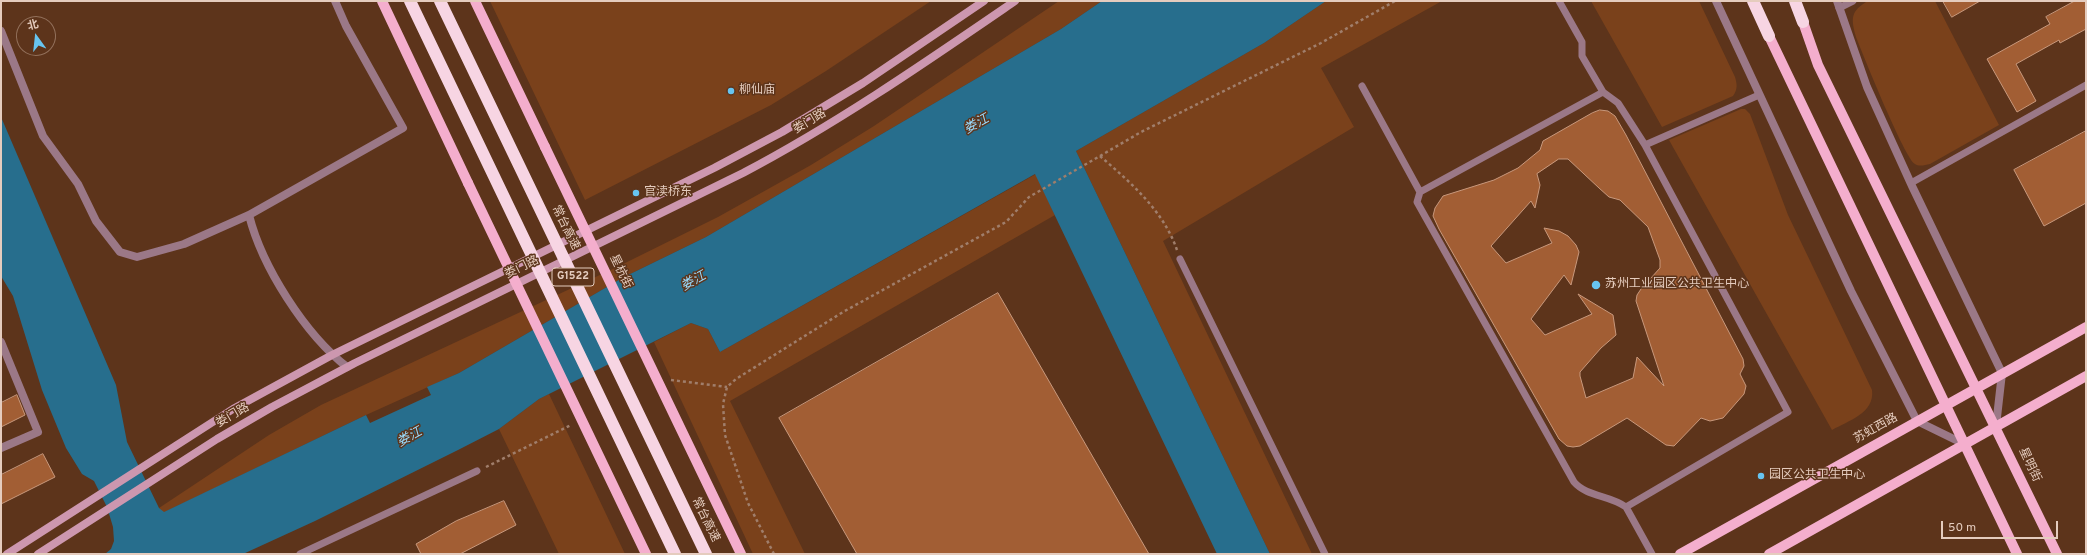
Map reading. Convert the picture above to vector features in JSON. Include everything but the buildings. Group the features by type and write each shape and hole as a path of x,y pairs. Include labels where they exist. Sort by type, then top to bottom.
{"highway":[{"name":"G1522","path":"410,1 675,554"},
{"name":"常台高速","path":"440,1 706,554"},
{"path":"1753,1 1769,36"},
{"path":"1795,1 1803,22"}],"main road":[{"path":"382,1 646,554"},
{"name":"星杭街","path":"475,1 741,554"},
{"name":"娄门路","path":"7,554 145,464 233,409 332,355 776,135 863,83 984,1"},
{"name":"娄门路","path":"38,554 153,479 242,424 347,367 774,156 872,97 1015,1"},
{"name":"星明街","path":"1803,22 1818,65 1977,387 2057,554"},
{"path":"1769,36 2017,554"},
{"name":"苏虹西路","path":"1680,554 2086,327"},
{"path":"1769,554 2086,376"}],"street":[{"path":"1,31 43,136 78,184 96,221 120,252 137,258 178,246 249,215 403,128 346,26 335,1"},
{"path":"1716,1 1851,291 1917,421 1964,444"},
{"path":"1838,5 1867,87 2002,373 1996,426"},
{"path":"249,215 254,233 289,304 332,355 347,367"},
{"path":"1,342 38,432 1,448"}],"lane":[{"path":"1559,1 1582,42 1582,56 1603,92 1618,103 1645,145 1788,412 1626,506"},
{"path":"1838,5 1853,1"},
{"path":"1911,183 2086,85"},
{"path":"1362,86 1420,192"},
{"path":"1603,92 1420,192 1417,202 1574,482 1580,490 1619,502 1626,506 1652,554"},
{"path":"1645,145 1759,95"},
{"path":"1180,259 1325,554"},
{"path":"300,554 478,472"}],"path":[{"path":"774,554 748,503 725,435 723,404 726,387 759,362 843,312 1006,222 1029,197 1141,132 1321,43 1395,1"},
{"path":"1100,156 1135,186 1153,208 1172,235 1180,259"}],"shaded area":[{"path":"490,1 931,1 826,71 771,105 585,200"},
{"path":"1059,1 1102,1 1061,29 706,237 624,277 459,373 366,415 163,513 159,508 269,435 321,405 617,267 718,217 811,165 874,126"},
{"path":"1326,1 1442,1 1321,68 1354,127 1163,241 1312,554 1270,554 1076,151 1264,43"},
{"path":"1591,1 1699,1 1735,77 1737,86 1733,96 1662,127"},
{"path":"1868,1 1935,1 1999,125 1930,164 1920,166 1915,164 1910,158 1894,126 1856,37 1853,25 1853,16 1858,8"},
{"path":"1741,109 1745,109 1750,114 1788,215 1872,390 1872,398 1865,410 1832,430 1669,140"},
{"path":"1036,174 1055,215 730,401 805,554 753,554 654,342 691,323 708,329 720,352"},
{"path":"549,394 625,554 559,554 499,429 539,399"}],"water":[{"name":"娄江","path":"1102,1 1326,1 1264,43 1076,151 1270,554 1217,554 1035,174 720,352 708,329 691,323 539,399 499,429 315,521 243,554 105,554 111,549 114,541 113,527 107,507 94,481 82,474 66,448 42,390 13,296 1,276 1,117 116,385 127,442 159,508 164,512 366,415 370,423 431,395 427,387 459,373 624,277 706,237 1061,29"}],"place":[{"name":"柳仙庙","path":"731,91"},
{"name":"官渎桥东","path":"636,193"},
{"name":"苏州工业园区公共卫生中心","path":"1596,285"},
{"name":"园区公共卫生中心","path":"1761,476"}]}
